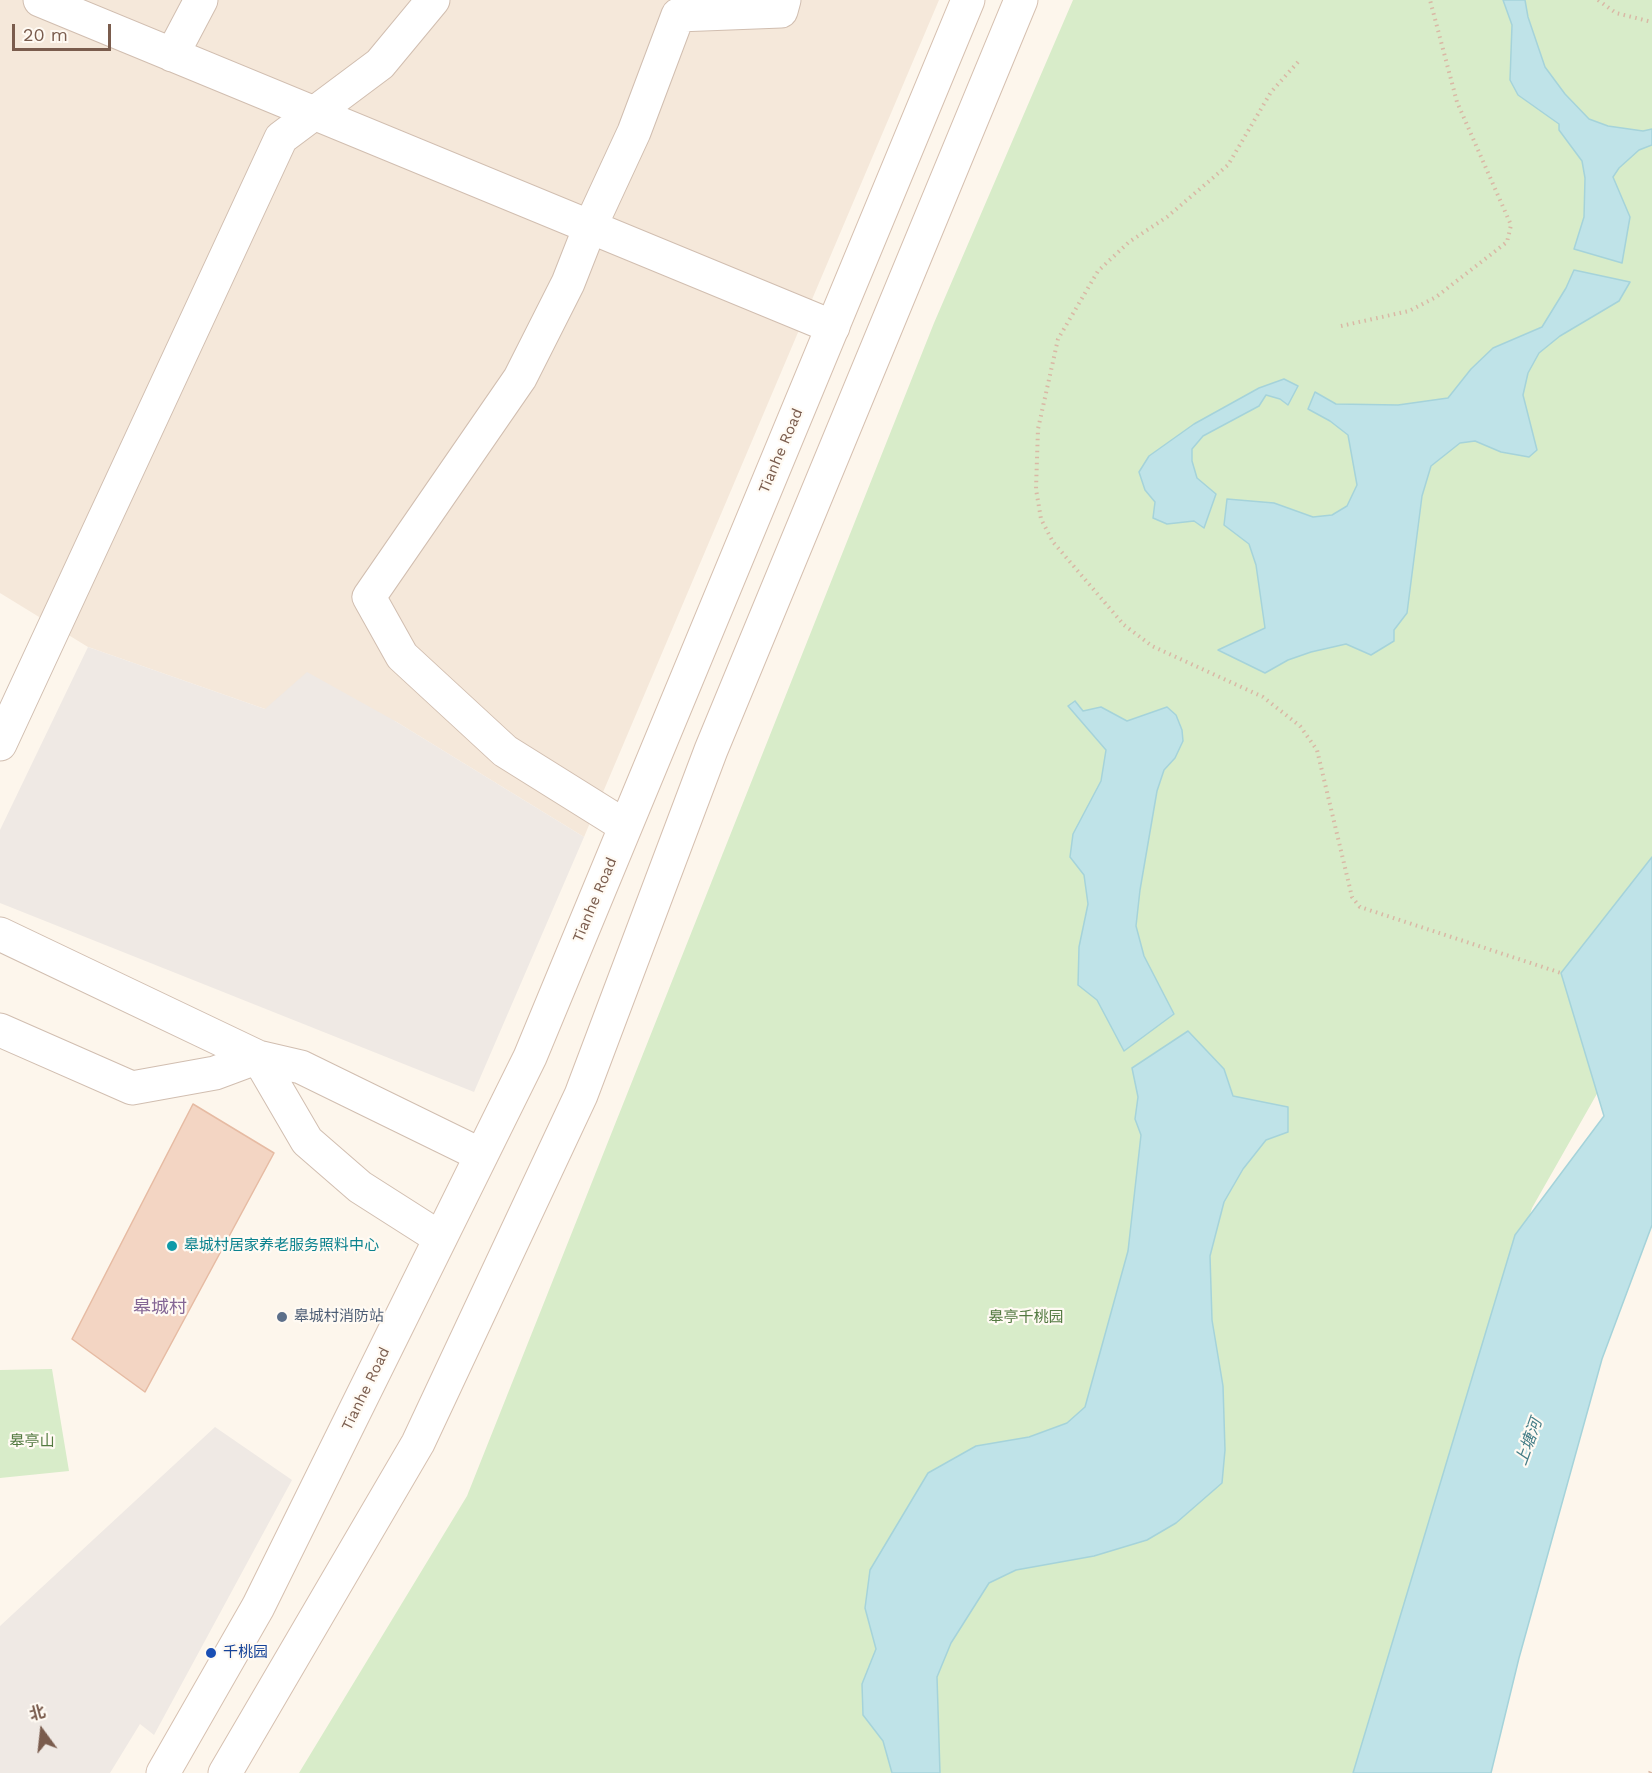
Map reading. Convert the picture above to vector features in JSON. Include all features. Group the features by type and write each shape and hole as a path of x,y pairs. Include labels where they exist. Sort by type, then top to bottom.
{"street":[{"path":"40,0 832,327"},
{"path":"172,55 201,0"},
{"path":"0,744 281,138 380,64 433,0"},
{"path":"625,826 505,751 402,656 369,597 520,378 568,283 590,226 634,132 678,15 781,11 784,0"},
{"name":"Tianhe Road","path":"163,1773 258,1607 530,1057 968,0"},
{"path":"225,1773 418,1443 581,1095 711,750 1021,0"},
{"path":"0,934 258,1057 301,1067 481,1155"},
{"path":"0,1030 132,1088 215,1073 258,1057"},
{"path":"258,1057 307,1141 360,1187 440,1238"}],"path":[{"path":"1341,326 1418,307 1436,297 1507,242 1511,225 1457,102 1430,0"},
{"path":"1598,0 1616,13 1652,22"},
{"path":"1298,62 1271,92 1228,165 1167,217 1129,242 1098,271 1063,330 1058,339 1047,382 1038,429 1036,480 1041,519 1053,542 1124,625 1152,646 1263,697 1300,726 1317,750 1352,897 1360,907 1561,973"},
{"path":"1650,1773 1652,1768"}],"shaded area":[{"path":"0,0 939,0 584,837 395,721 265,709 88,647 0,593"},
{"path":"88,647 265,709 307,672 395,721 584,837 474,1092 0,903 0,830"},
{"path":"215,1427 292,1480 154,1735 140,1724 110,1773 0,1773 0,1626"}],"green space":[{"name":"皋亭千桃园","path":"1073,0 1652,0 1652,997 1532,1208 1362,1773 299,1773 467,1496 934,323"},
{"name":"皋亭山","path":"52,1369 69,1471 0,1478 0,1370"}],"water":[{"path":"1503,0 1525,0 1528,17 1545,67 1565,94 1589,119 1608,126 1643,131 1652,129 1652,145 1639,150 1619,168 1613,177 1630,217 1622,263 1574,249 1584,217 1585,178 1582,161 1559,130 1559,124 1518,95 1510,80 1512,25"},
{"path":"1574,270 1630,282 1619,301 1560,336 1539,353 1528,373 1523,395 1537,450 1529,457 1501,452 1475,441 1460,443 1431,466 1422,496 1407,613 1394,630 1394,641 1371,655 1346,644 1311,652 1288,660 1265,673 1218,650 1265,628 1256,565 1249,544 1224,525 1227,499 1274,503 1313,517 1332,515 1347,506 1357,485 1348,435 1330,421 1308,409 1315,392 1336,404 1398,405 1448,398 1471,369 1493,348 1542,327 1566,288"},
{"path":"1284,379 1298,386 1288,405 1280,399 1266,395 1259,406 1203,436 1192,449 1192,461 1197,478 1216,494 1204,528 1194,521 1167,524 1153,518 1155,502 1145,490 1139,472 1149,456 1194,424 1259,388"},
{"path":"1075,701 1083,711 1101,707 1127,721 1167,707 1176,715 1182,730 1183,741 1175,758 1164,770 1157,791 1136,926 1144,956 1174,1014 1124,1051 1097,1000 1078,985 1079,947 1088,904 1084,875 1070,857 1073,834 1101,781 1106,750 1068,706"},
{"name":"上塘河","path":"1652,857 1652,1225 1602,1359 1519,1658 1491,1773 1353,1773 1515,1235 1604,1116 1561,973"},
{"path":"1188,1031 1224,1069 1233,1096 1288,1107 1288,1132 1266,1140 1243,1169 1224,1202 1210,1256 1212,1320 1223,1386 1225,1450 1222,1483 1176,1523 1147,1540 1094,1556 1016,1570 989,1583 951,1643 937,1677 940,1773 892,1773 883,1741 863,1715 862,1684 876,1649 865,1608 870,1570 928,1473 976,1446 1029,1437 1067,1423 1085,1407 1128,1251 1141,1135 1135,1119 1138,1097 1132,1068"}],"building":[{"name":"皋城村居家养老服务照料中心","path":"193,1104 274,1153 145,1392 72,1339"}],"place":[{"name":"皋城村居家养老服务照料中心","path":"172,1246"},
{"name":"皋城村消防站","path":"282,1317"},
{"name":"千桃园","path":"211,1653"}],"district":[{"name":"皋城村","path":"160,1308"}]}
